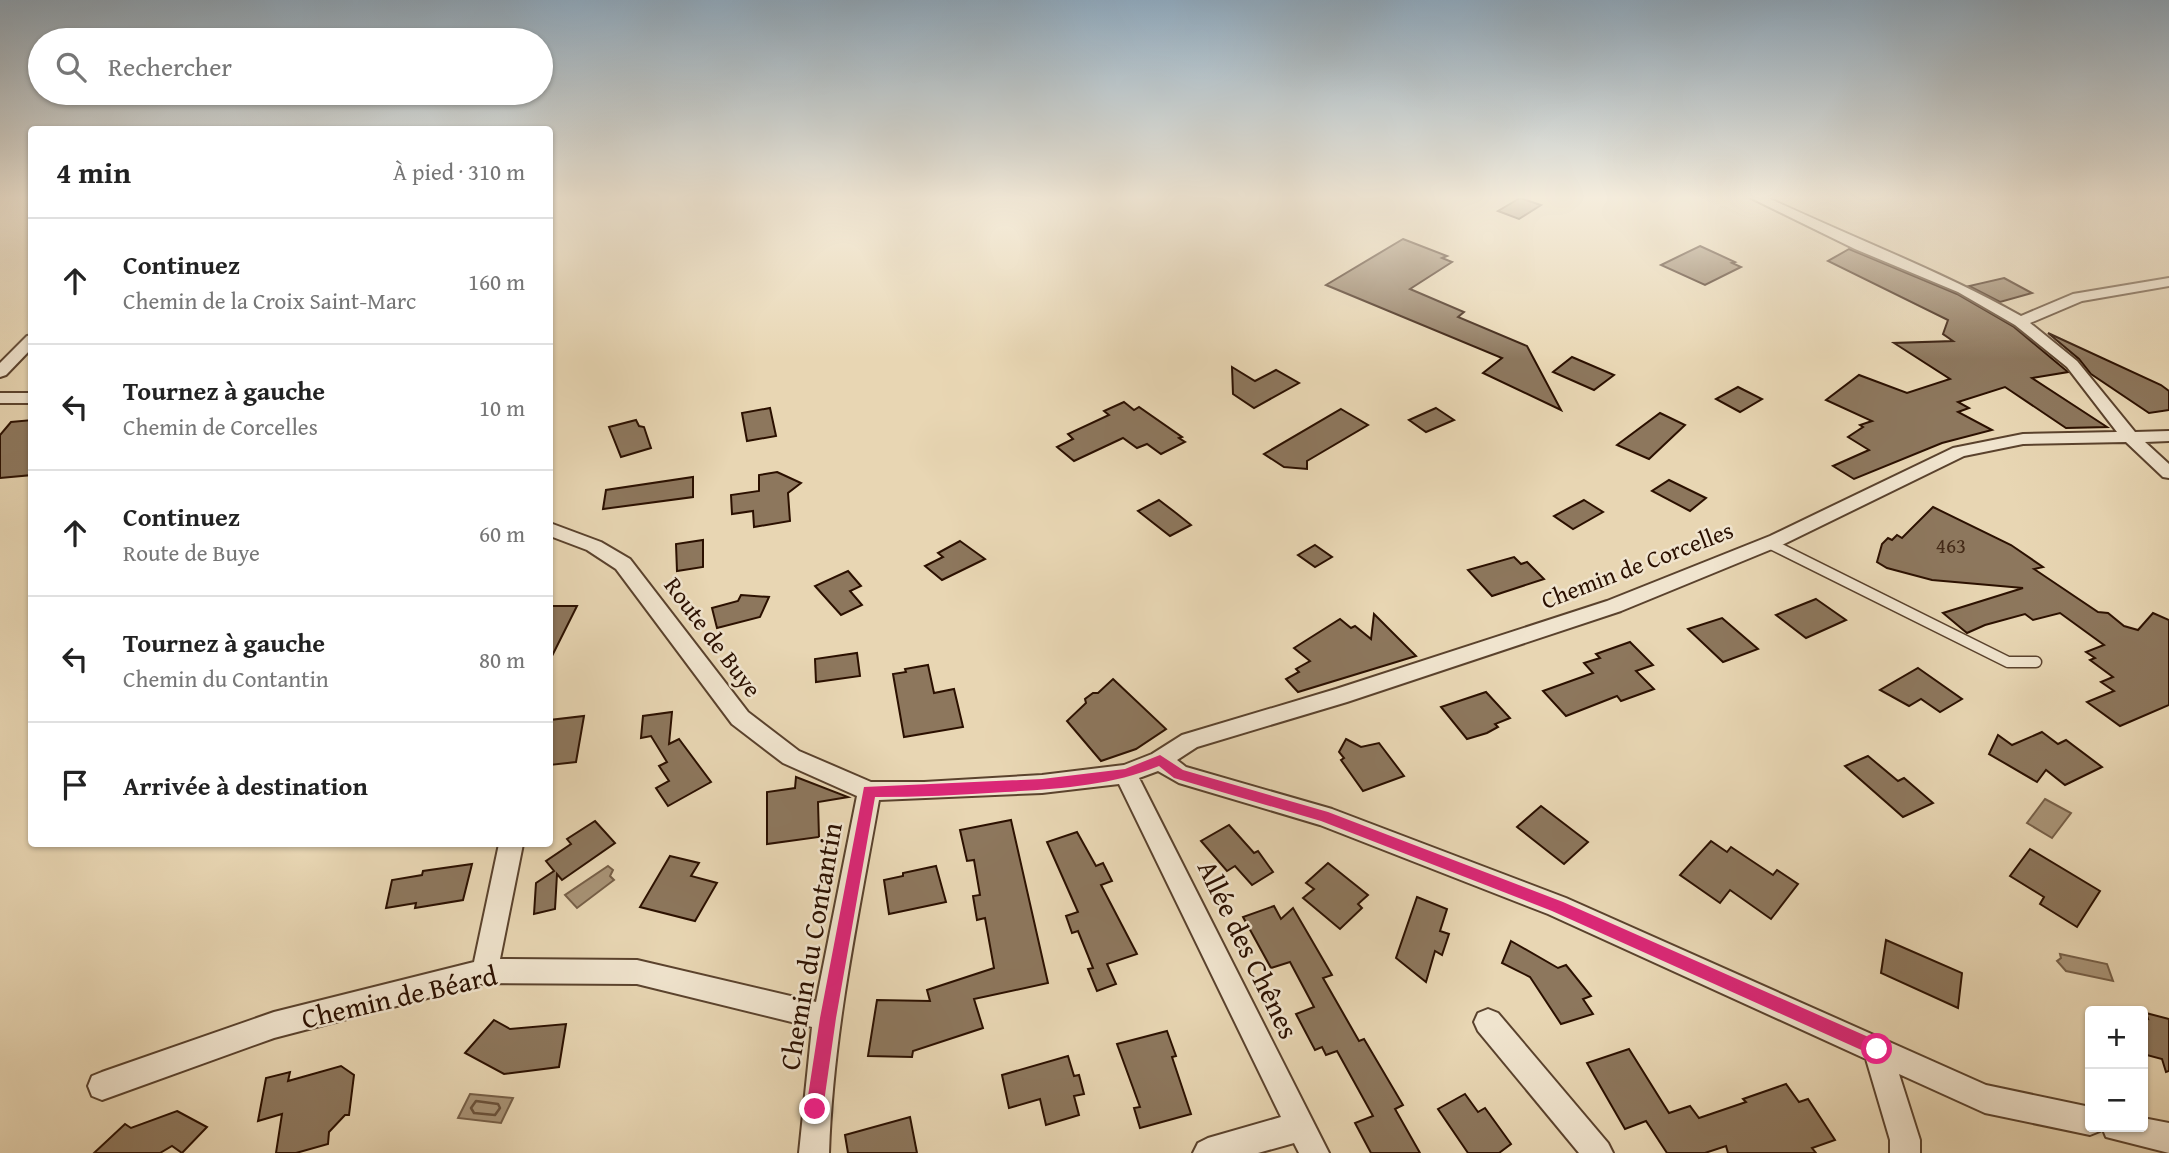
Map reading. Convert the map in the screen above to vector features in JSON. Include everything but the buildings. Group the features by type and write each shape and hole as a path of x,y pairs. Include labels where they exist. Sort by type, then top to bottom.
{"street":[{"path":"1872,251 1963,289 2021,322 2072,364 2130,437 2169,473"},
{"path":"2021,322 2078,297 2169,282"},
{"path":"0,372 28,343"},
{"path":"0,398 28,398"},
{"name":"Chemin de Corcelles","path":"1126,774 1160,760 1190,741 1614,607 1769,543 1959,452 2023,439 2169,436"},
{"name":"Route de Buye","path":"553,530 594,546 623,564 740,718 791,757 869,791 924,792 1029,785 1126,774"},
{"path":"1160,760 1179,774 1324,816 1557,906 1985,1099 2085,1120"},
{"name":"Allée des Chênes","path":"1126,774 1314,1153"},
{"name":"Chemin du Contantin","path":"814,1153 815,1109 828,1018 869,791"},
{"path":"485,971 510,847"},
{"name":"Chemin de Béard","path":"102,1086 274,1026 485,971 637,972 828,1018"},
{"path":"1488,1022 1598,1153"},
{"path":"1877,1049 1905,1140 1905,1153"},
{"path":"1208,1153 1301,1126"},
{"path":"2140,1132 2169,1138"}],"lane":[{"path":"1769,543 2008,662 2036,662"}],"water":[{"path":"2045,799 2071,813 2052,838 2027,823"},
{"path":"608,866 613,870 610,876 614,880 577,908 565,895"},
{"path":"2060,954 2107,964 2113,981 2066,971 2057,961 2061,958"},
{"path":"470,1094 513,1098 501,1123 458,1118"}],"route":[{"path":"815,1109 828,1018 869,791 924,792 1042,784 1126,774 1160,760 1179,774 1324,816 1557,906 1877,1049"}]}
